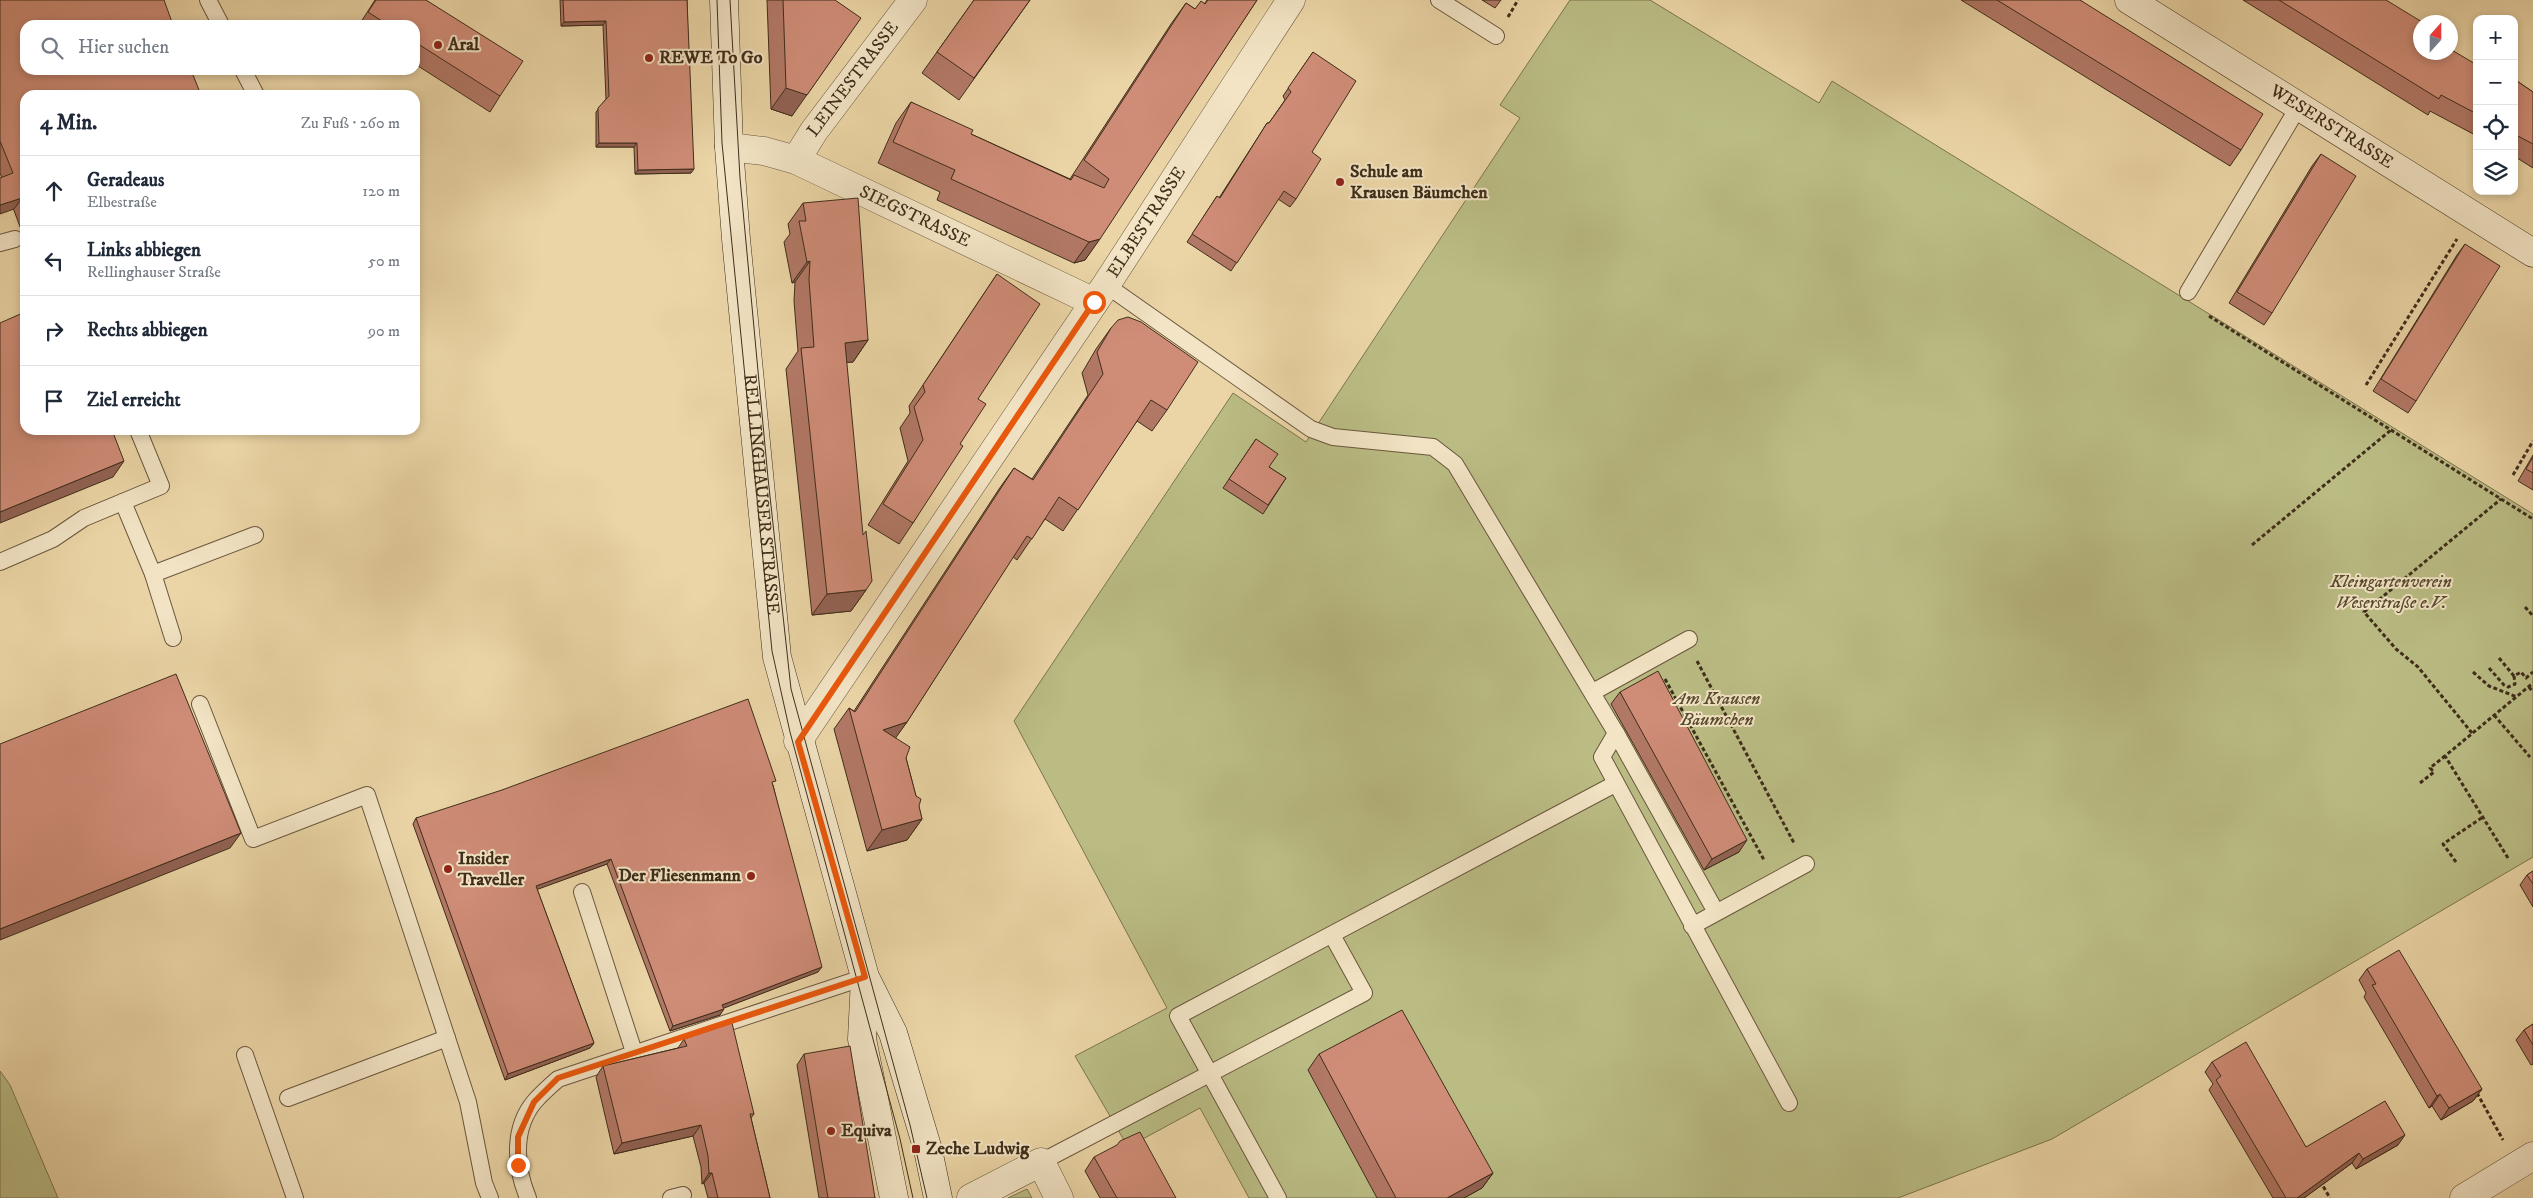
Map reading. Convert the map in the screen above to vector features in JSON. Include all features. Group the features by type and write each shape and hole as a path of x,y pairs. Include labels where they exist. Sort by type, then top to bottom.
{"street":[{"name":"RELLINGHAUSER STRASSE","path":"724,0 729,146 776,657 798,742 865,977 893,1033 928,1150 938,1198"},
{"name":"LEINESTRASSE","path":"796,160 814,131 913,0"},
{"name":"ELBESTRASSE","path":"798,742 1100,294 1291,0"},
{"name":"WESERSTRASSE","path":"2129,0 2533,253"},
{"name":"SIEGSTRASSE","path":"729,146 764,151 796,160 1100,294"},
{"name":"RELLINGHAUSER STRASSE","path":"865,977 862,1039 894,1198"},
{"path":"2464,1198 2525,1161"},
{"path":"971,1198 1041,1162 1059,1198"}],"lane":[{"path":"208,0 218,20"},
{"path":"1439,0 1496,36"},
{"path":"246,75 253,90"},
{"path":"2188,292 2298,106"},
{"path":"1100,294 1311,429 1333,437 1433,447 1455,464 1593,692 1716,912"},
{"path":"0,562 53,539 84,518 161,486 140,435"},
{"path":"123,502 153,574 173,638"},
{"path":"153,574 255,536"},
{"path":"1593,692 1687,640"},
{"path":"200,704 253,839 367,795 468,1102 484,1183 490,1198"},
{"path":"1616,733 1602,757 1789,1103"},
{"path":"1278,1198 1178,1016 1615,784"},
{"path":"1692,926 1806,864"},
{"path":"582,892 634,1052"},
{"path":"1041,1162 1364,993 1332,935"},
{"path":"528,1198 518,1165 518,1137 534,1102 558,1078 865,977"},
{"path":"288,1098 447,1038"},
{"path":"245,1055 296,1198"}],"path":[{"path":"2366,385 2472,216"},
{"path":"2209,316 2533,519"},
{"path":"2252,545 2391,430"},
{"path":"2513,474 2533,441"},
{"path":"2472,733 2418,667 2396,649 2364,612 2501,499"},
{"path":"2525,607 2533,616"},
{"path":"1687,640 1806,864"},
{"path":"2489,668 2504,685 2508,687 2515,684 2514,676 2499,658"},
{"path":"1654,659 1776,880"},
{"path":"2473,672 2489,686 2517,697"},
{"path":"2514,676 2520,672 2526,678 2533,672"},
{"path":"2420,783 2434,772 2430,768 2533,683"},
{"path":"2529,687 2533,692"},
{"path":"2494,715 2530,757"},
{"path":"2445,756 2508,858"},
{"path":"2456,862 2443,844 2483,817"},
{"path":"2476,1092 2525,1161"},
{"path":"2316,1174 2330,1198"}],"green space":[{"name":"Am Krausen Bäumchen","path":"1570,0 1650,0 1819,103 1832,81 2533,514 2533,857 2052,1139 1898,1198 1249,1198 1200,1108 1128,1147 1075,1056 1167,1008 1014,721 1233,393 1306,442 1520,118 1500,105"},
{"path":"0,1071 10,1085 58,1198 0,1198"},
{"path":"1027,1189 1032,1198 1008,1198"}],"building":[{"path":"0,0 164,0 171,20 20,20 20,75 193,75 199,90 20,90 20,199 0,205 0,178 13,173 0,141"},
{"path":"376,0 426,0 523,61 500,96 420,45 420,20 380,20 368,12"},
{"path":"563,0 687,0 694,169 638,170 637,143 599,143 598,108 609,96 606,21 564,22"},
{"path":"783,0 835,0 861,18 807,95 786,88"},
{"path":"974,0 1030,0 974,78 937,52"},
{"path":"1208,0 1257,0 1100,239 1089,242 951,179 955,170 893,142 911,102 973,130 971,134 1071,180 1074,175 1104,188 1109,179 1084,160 1186,3 1195,9 1201,1 1205,4"},
{"path":"1997,0 2080,0 2263,114 2241,150"},
{"path":"2279,0 2386,0 2413,16 2413,60 2458,60 2458,54 2473,63 2473,112 2441,95 2439,99"},
{"path":"1313,52 1356,81 1312,152 1321,159 1296,199 1284,191 1237,263 1192,234 1217,196 1220,198 1267,123 1269,123 1291,92 1288,88"},
{"path":"2518,82 2533,92 2533,144 2518,136"},
{"path":"2321,154 2356,176 2272,313 2237,292"},
{"path":"858,198 868,340 845,343 863,535 866,531 872,581 866,590 827,594 801,348 814,347 809,280 810,261 807,262 799,221 806,221 803,203"},
{"path":"2465,244 2500,266 2416,401 2381,379"},
{"path":"997,274 1040,304 978,399 986,404 960,444 963,446 913,523 883,504 923,440 914,407 925,392 923,385"},
{"path":"20,314 20,435 114,435 124,461 0,512 0,323"},
{"path":"1128,317 1141,322 1198,362 1167,410 1151,400 1078,510 1059,497 1032,539 1027,536 907,722 883,730 910,747 906,758 916,796 921,799 919,806 922,819 882,830 849,708 855,712 1014,468 1033,480 1103,374 1097,352 1118,320"},
{"path":"1256,439 1278,454 1269,467 1286,478 1268,505 1229,479"},
{"path":"2533,457 2533,473 2526,469"},
{"path":"1658,671 1747,840 1712,859 1620,692"},
{"path":"176,674 241,833 0,929 0,744"},
{"path":"748,699 776,781 772,782 822,967 722,1005 724,1009 673,1026 611,859 536,886 594,1043 508,1074 416,818 502,790"},
{"path":"2533,871 2533,884 2527,875"},
{"path":"2399,950 2482,1089 2449,1108 2440,1094 2437,1096 2372,985 2376,984 2367,969"},
{"path":"1402,1010 1493,1173 1447,1198 1396,1198 1319,1054"},
{"path":"732,1023 754,1114 750,1114 770,1198 718,1198 712,1173 709,1173 708,1156 701,1125 622,1143 603,1066 687,1046 684,1039"},
{"path":"2533,1024 2533,1045 2524,1030"},
{"path":"2246,1042 2306,1147 2385,1101 2405,1135 2363,1159 2359,1153 2297,1198 2286,1198 2216,1080 2221,1076 2212,1062"},
{"name":"Equiva","path":"850,1046 875,1198 828,1198 804,1054"},
{"path":"1140,1132 1176,1198 1117,1198 1094,1157 1117,1145 1120,1141"}],"tram line":[{"path":"717,0 722,143 772,651 790,732 900,1139 913,1198"},
{"path":"730,0 740,178 768,478 791,689 910,1125 927,1198"}],"place":[{"name":"Aral","path":"438,45"},
{"name":"REWE To Go","path":"649,58"},
{"name":"Schule am Krausen Bäumchen","path":"1340,182"},
{"name":"Insider Traveller","path":"448,869"},
{"name":"Der Fliesenmann","path":"751,876"},
{"name":"Equiva","path":"831,1131"},
{"name":"Zeche Ludwig","path":"916,1149"}],"route":[{"path":"518,1165 518,1137 534,1102 558,1078 865,977 798,742 1094,302"}],"park label":[{"name":"Kleingartenverein Weserstraße e.V.","path":"2391,592"}]}
